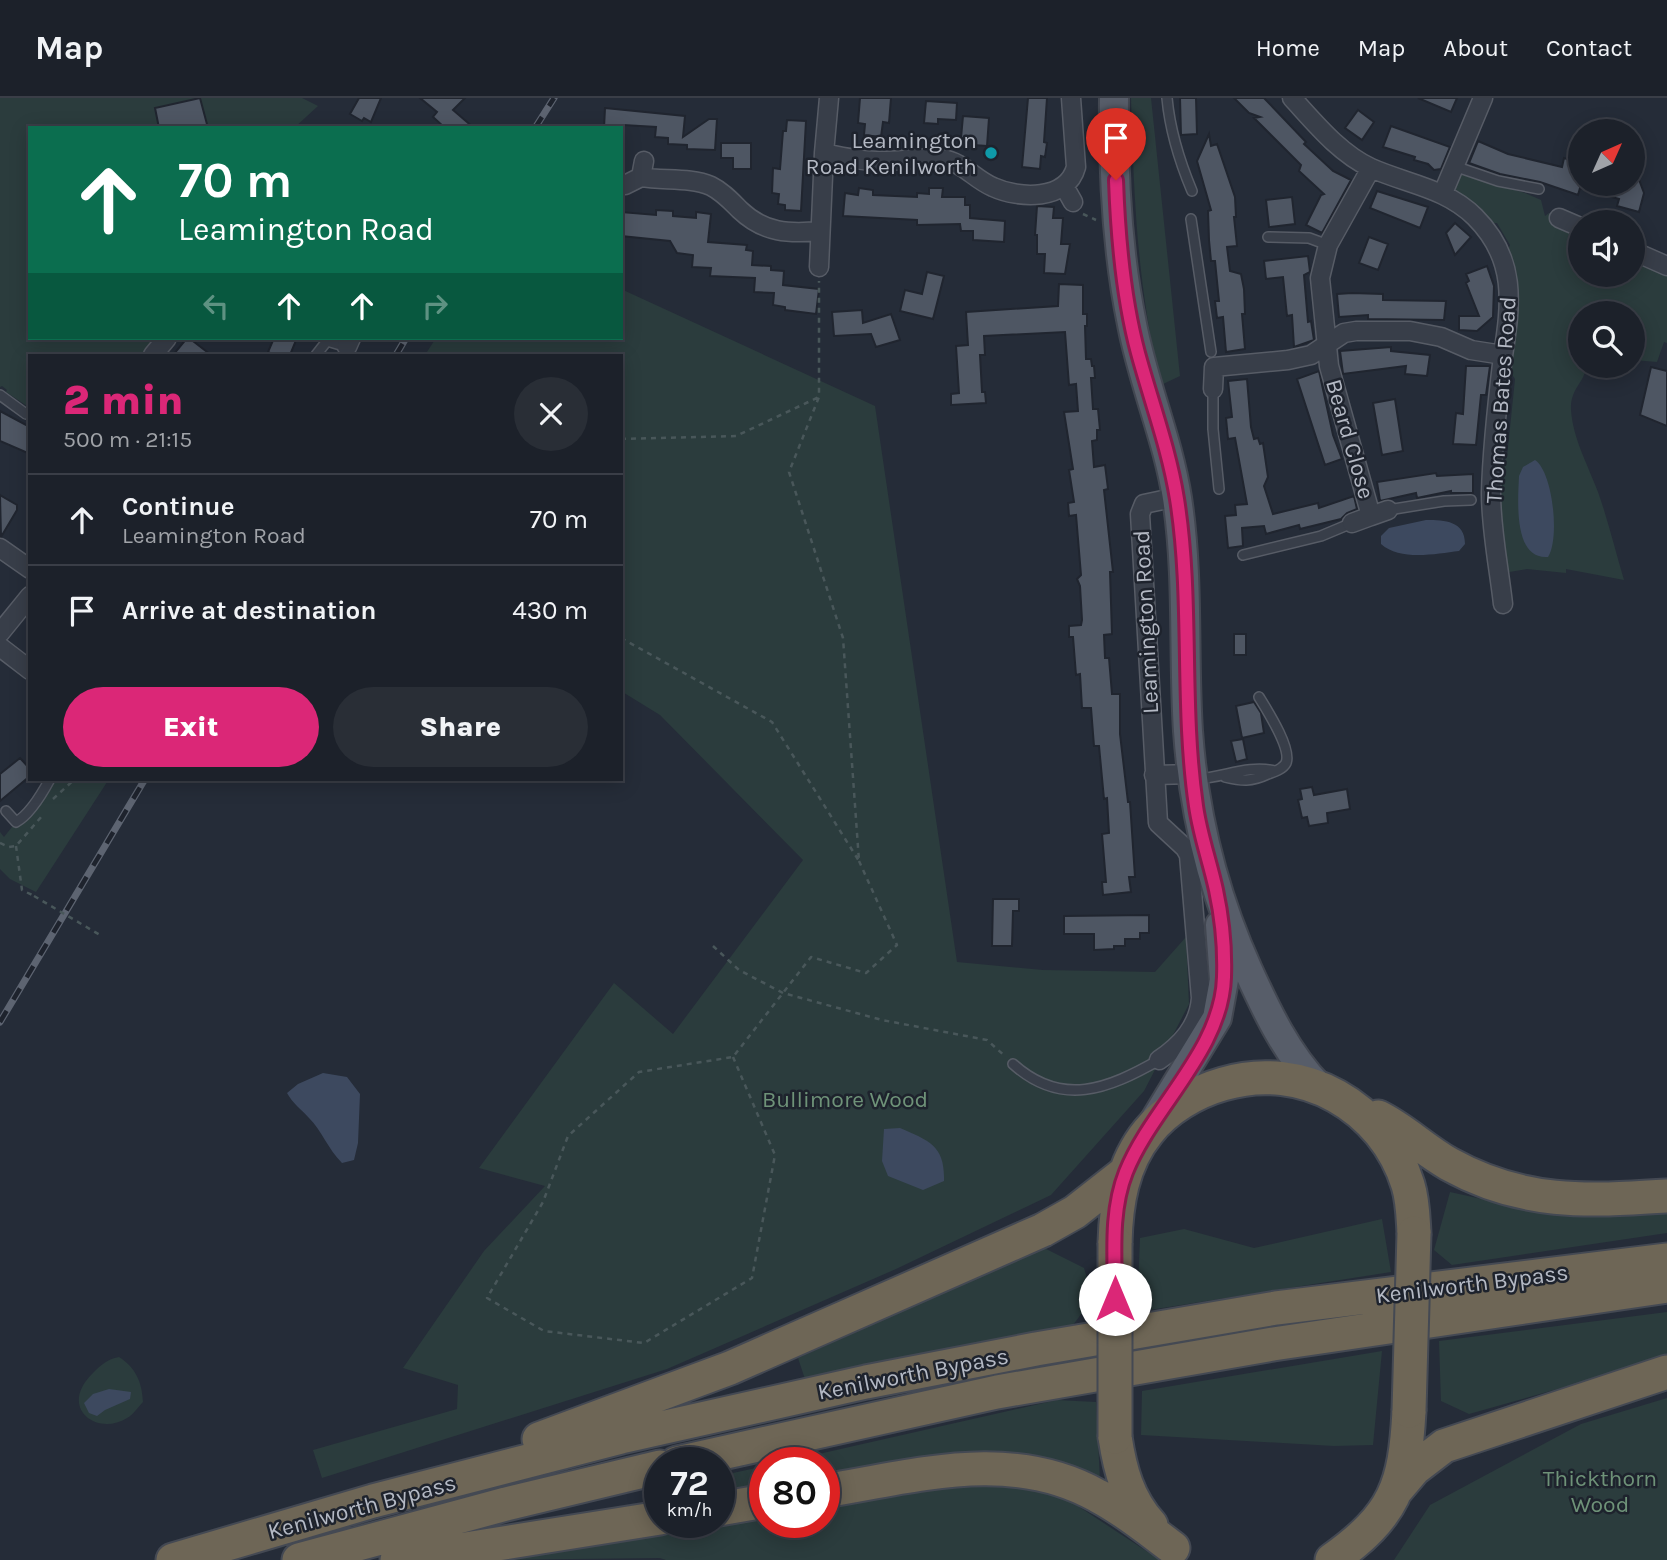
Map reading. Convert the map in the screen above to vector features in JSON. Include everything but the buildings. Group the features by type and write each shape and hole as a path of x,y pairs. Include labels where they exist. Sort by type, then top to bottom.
{"highway":[{"path":"1183,1554 1135,1505 1119,1462 1115,1437 1117,1206 1126,1172 1146,1133 1175,1107 1197,1093 1236,1080 1276,1078 1319,1087 1388,1122 1448,1164 1499,1186 1552,1199 1667,1196"},
{"path":"1354,1105 1383,1136 1397,1158 1412,1202 1414,1233 1405,1465 1390,1502 1354,1560"},
{"path":"373,1501 730,1368 997,1251 1075,1212 1126,1172"},
{"name":"Kenilworth Bypass","path":"173,1560 373,1501 635,1434 866,1382 1036,1349 1276,1308 1667,1259"},
{"name":"Kenilworth Bypass","path":"735,1450 998,1392 1273,1345 1667,1286"},
{"path":"1332,1560 1370,1531 1425,1458 1450,1443 1667,1372"},
{"path":"840,1488 955,1470 1016,1468 1062,1479 1098,1495 1183,1554"},
{"name":"Kenilworth Bypass","path":"299,1560 506,1504 644,1471"},
{"path":"397,1560 644,1521"}],"main road":[{"name":"Leamington Road","path":"1114,98 1118,222 1126,296 1177,497 1185,576 1188,730 1202,837 1216,891 1264,1004 1294,1057 1319,1087"},
{"name":"Leamington Road","path":"1146,1133 1217,1018 1223,993 1224,967 1216,891"}],"street":[{"path":"819,267 829,98"},
{"path":"824,153 877,161 928,158 948,160 989,185 1015,193 1068,194 1076,167 1071,98"},
{"name":"Thomas Bates Road","path":"1292,98 1347,154 1371,168 1443,193 1475,216 1494,240 1506,271 1511,303 1503,355 1491,494 1503,604"},
{"path":"1443,193 1483,98"},
{"name":"Beard Close","path":"1352,523 1379,513 1339,406 1327,343 1320,278 1328,245 1371,168"},
{"path":"637,174 707,184 720,191 755,222 771,230 792,233 820,231"},
{"path":"1559,218 1568,222"},
{"path":"1645,256 1667,266"},
{"path":"1213,389 1212,359 1288,360 1311,355 1344,333 1356,331 1410,331 1441,337 1471,350 1503,355"},
{"path":"154,354 165,340"},
{"name":"Leamington Road","path":"1158,1060 1189,1032 1197,1020 1201,998 1189,855 1185,848 1159,827 1140,514 1144,504 1177,497"},
{"path":"0,548 28,568"},
{"path":"0,633 28,598"},
{"path":"0,647 28,668"},
{"path":"1154,775 1193,777"}],"lane":[{"path":"1167,98 1177,156 1192,191"},
{"path":"1454,166 1498,181 1539,189"},
{"path":"1191,219 1212,359"},
{"path":"1268,237 1309,237 1328,245"},
{"path":"317,354 327,341 349,342"},
{"path":"1213,389 1213,429 1219,489"},
{"path":"0,395 26,414"},
{"path":"1379,513 1444,500 1471,500"},
{"path":"1243,555 1321,536 1352,523"},
{"path":"1193,777 1225,777 1246,782 1283,767 1288,754 1259,697"},
{"path":"6,811 16,822 23,818 29,807 40,799 49,781"},
{"name":"Leamington Road","path":"1013,1064 1034,1081 1049,1087 1076,1090 1113,1083 1158,1060"}],"path":[{"path":"819,267 819,397 789,472 843,638 859,861"},
{"path":"623,439 736,436 819,397"},
{"path":"623,639 772,722 859,861 897,945 866,974 811,957 733,1056 639,1072 568,1136 543,1202 487,1298 544,1331 644,1343 752,1278 775,1155 733,1056"},
{"path":"16,846 22,890 100,935"},
{"path":"713,946 739,970 783,993 882,1020 988,1040 1013,1064"}],"green space":[{"path":"0,98 302,98 318,106 296,126 28,126 28,340 165,340 154,354 28,354 28,407 0,387"},
{"path":"1131,98 1151,98 1180,376 1161,385 1142,277 1135,207"},
{"path":"1459,174 1525,193 1541,200 1545,216 1549,213 1568,222 1568,287 1645,287 1645,256 1667,266 1667,343 1664,342 1657,362 1645,361 1645,301 1568,301 1568,378 1582,378 1571,402 1572,421 1602,503 1624,580 1566,569 1566,573 1527,569 1503,573 1500,474 1507,457 1515,379 1511,373 1515,324 1507,253 1510,245 1497,223 1489,223 1455,193"},
{"name":"Bullimore Wood","path":"623,290 875,406 957,962 1043,970 1155,972 1186,937 1189,1004 1144,1091 1051,1195 896,1269 667,1369 322,1478 313,1450 457,1409 458,1385 403,1368 484,1251 545,1186 479,1168 614,983 673,1034 803,860 660,715 623,692 623,354 426,354 435,340 623,340"},
{"path":"48,781 108,781 36,892 10,879 0,869 0,832 4,837"},
{"path":"1450,1192 1559,1216 1667,1212 1667,1233 1452,1265 1434,1250"},
{"path":"1382,1219 1391,1272 1137,1312 1140,1238 1184,1229 1254,1248"},
{"path":"1044,1248 1084,1268 1093,1298 1073,1325 805,1379 798,1358"},
{"path":"1667,1312 1667,1358 1469,1414 1441,1401 1439,1341"},
{"path":"1382,1351 1373,1445 1334,1446 1141,1435 1142,1391"},
{"path":"119,1357 137,1376 143,1402 129,1417 115,1423 94,1421 80,1408 79,1398 83,1386 101,1365"},
{"name":"Thickthorn Wood","path":"1667,1398 1667,1560 1394,1560 1430,1505 1581,1424"},
{"path":"1057,1400 1096,1402 1100,1480 1006,1453 840,1475 840,1449"},
{"path":"749,1469 749,1488 735,1489 735,1473"},
{"path":"989,1481 1058,1493 1160,1560 478,1560 644,1533 644,1538 735,1538 735,1519 749,1517 749,1538 840,1538 840,1503"}],"water":[{"path":"1535,460 1546,478 1553,506 1554,536 1548,557 1537,555 1529,549 1520,527 1519,476 1523,467"},
{"path":"1426,520 1458,526 1465,544 1459,551 1418,555 1398,553 1381,544 1381,536 1389,528"},
{"path":"323,1073 347,1077 360,1094 358,1143 354,1160 342,1163 314,1123 287,1093 298,1084"},
{"path":"900,1128 934,1146 942,1160 944,1181 923,1190 888,1176 882,1161 884,1129"},
{"path":"109,1389 131,1392 130,1399 97,1416 89,1413 84,1403 93,1394"}],"railway":[{"path":"536,126 554,98"},
{"path":"397,354 405,340"},
{"path":"0,1022 144,781"}],"place":[{"name":"Leamington Road Kenilworth","path":"991,153"}],"route":[{"path":"1115,1299 1115,1224 1126,1172 1139,1145 1213,1027 1223,993 1224,967 1216,891 1202,837 1193,780 1188,730 1185,576 1177,497 1132,326 1124,279 1116,180"}]}
